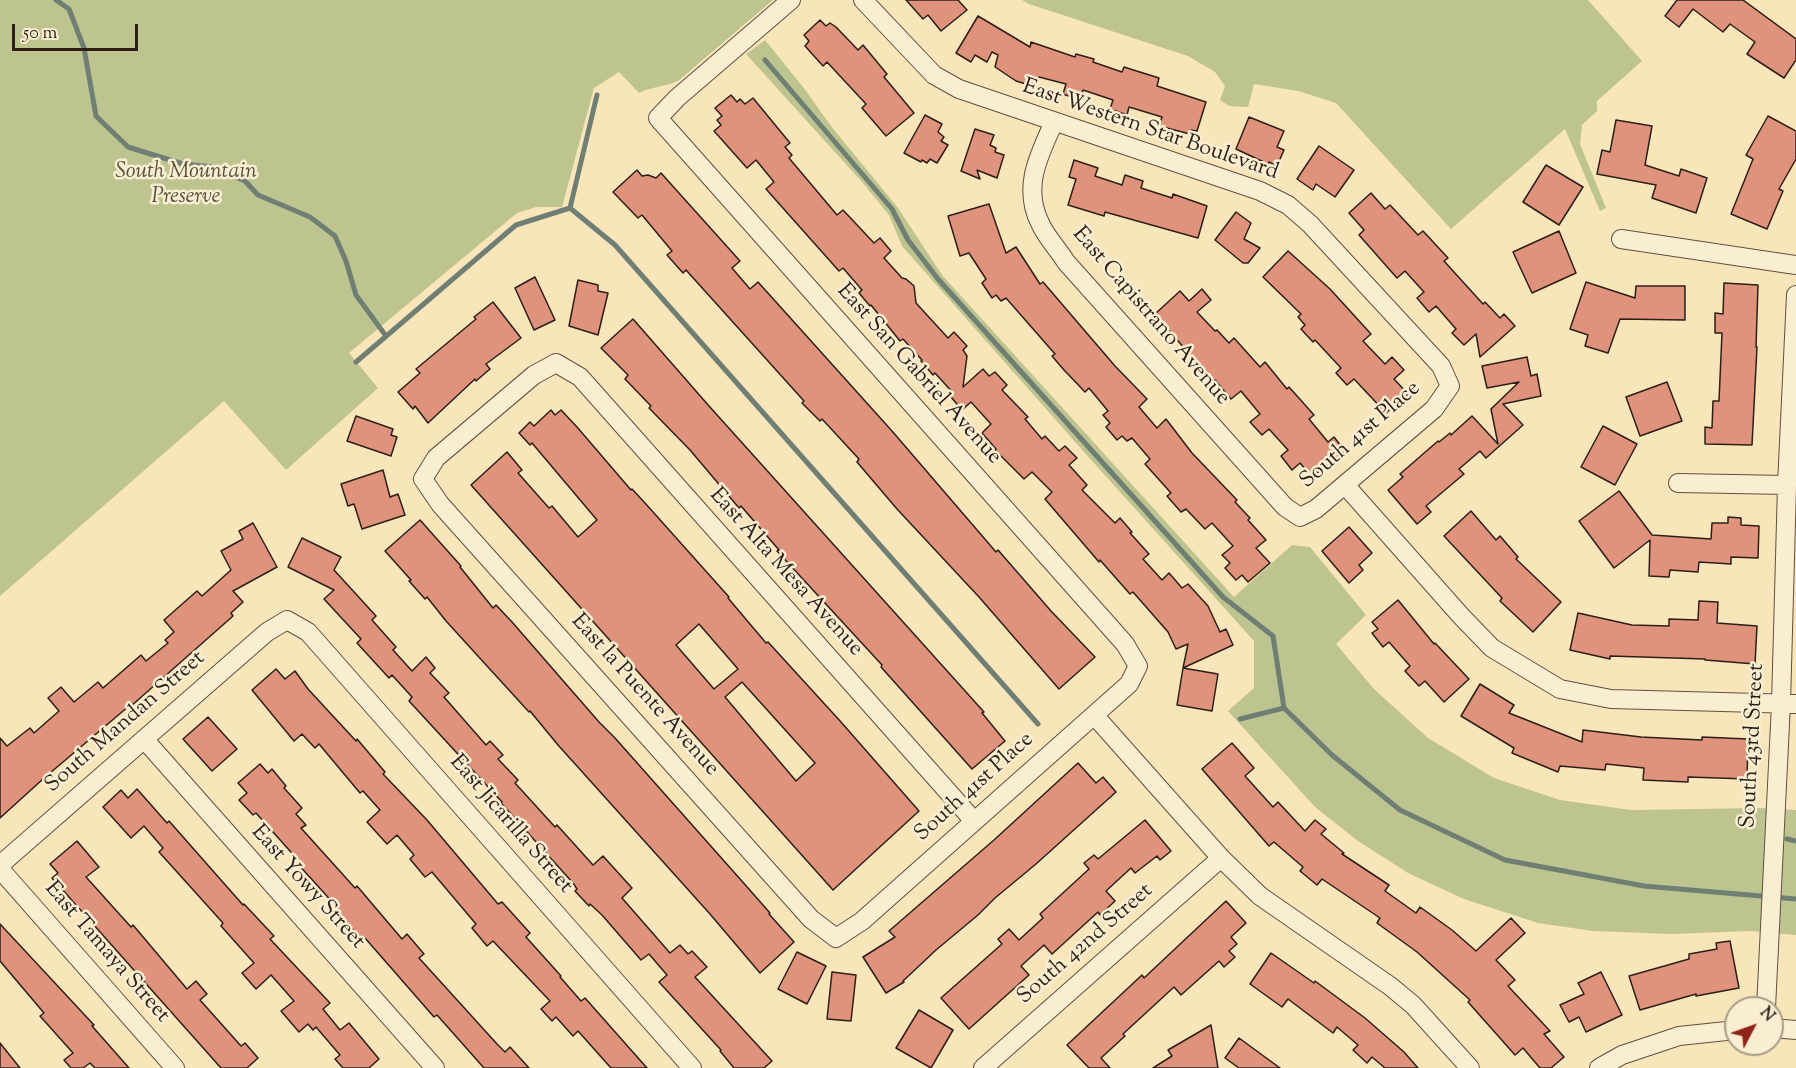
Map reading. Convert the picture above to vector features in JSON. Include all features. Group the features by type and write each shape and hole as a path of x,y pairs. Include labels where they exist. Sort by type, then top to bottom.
{"street":[{"name":"East San Gabriel Avenue","path":"791,0 677,98 658,118 1125,644 1138,666"},
{"name":"East Western Star Boulevard","path":"863,0 934,75 959,89 1260,191 1288,205 1310,224 1441,366 1449,386"},
{"name":"East Capistrano Avenue","path":"1054,122 1034,167 1032,194 1039,223 1066,261 1286,507 1300,517"},
{"path":"1621,239 1796,265"},
{"name":"South 43rd Street","path":"1766,996 1773,863 1788,704 1787,485 1796,295"},
{"name":"East la Puente Avenue","path":"556,363 534,375 436,458 423,479 440,504 811,919 836,938"},
{"name":"East Alta Mesa Avenue","path":"556,363 580,377 974,821"},
{"name":"South 41st Place","path":"1300,517 1316,509 1346,486 1434,409 1449,386"},
{"path":"1678,483 1787,485"},
{"path":"1346,486 1492,648 1560,689 1611,699 1788,704"},
{"name":"South Mandan Street","path":"0,867 267,632 287,620"},
{"name":"East Jicarilla Street","path":"287,620 308,632 692,1068"},
{"name":"South 41st Place","path":"836,938 862,921 1129,684 1138,666"},
{"path":"1094,715 1221,858 1260,896 1390,986 1413,1005 1470,1068"},
{"name":"East Yowy Street","path":"144,739 435,1068"},
{"name":"South 42nd Street","path":"983,1068 1221,858"},
{"name":"East Tamaya Street","path":"0,867 175,1068"},
{"path":"1599,1068 1622,1055 1679,1036 1724,1031"}],"green space":[{"name":"South Mountain Preserve","path":"0,0 773,0 678,81 639,93 619,72 594,88 562,207 536,207 517,213 349,353 378,388 286,470 224,401 0,596"},
{"path":"1022,0 1588,0 1642,61 1597,101 1597,111 1582,125 1580,144 1606,208 1600,211 1565,129 1451,229 1336,103 1298,91 1254,84 1248,107 1229,106 1220,100 1225,86 1215,72 1188,56"},
{"path":"765,40 898,208 942,275 1234,597 1292,545 1310,547 1366,615 1336,644 1374,689 1428,738 1494,778 1560,800 1631,810 1759,808 1796,810 1796,935 1750,931 1671,934 1593,931 1538,923 1464,899 1408,873 1358,841 1315,807 1228,711 1254,688 1254,641 902,246 889,215 863,183 746,54"}],"building":[{"path":"906,0 958,0 967,10 941,31 928,15 923,19"},
{"path":"1677,0 1743,0 1796,39 1796,60 1784,78 1747,54 1755,42 1730,24 1723,32 1693,9 1679,27 1665,16"},
{"path":"978,16 1030,47 1031,42 1075,57 1076,54 1094,59 1093,62 1122,72 1124,67 1159,78 1157,86 1206,102 1197,131 1191,130 1190,134 1159,126 1162,117 1129,107 1127,115 1110,109 1113,100 1083,90 1080,100 1063,94 1066,84 1039,77 1036,87 1016,81 995,67 998,55 992,52 987,62 975,55 971,62 956,53"},
{"path":"820,20 826,26 830,23 836,27 858,50 863,45 887,74 884,77 914,113 886,136 862,108 866,104 827,62 823,66 805,46 809,41 804,35"},
{"path":"731,95 737,102 740,99 745,104 753,98 790,143 785,147 792,155 789,158 837,215 843,210 874,243 880,238 891,251 884,258 902,278 914,286 916,303 948,338 954,332 967,346 963,350 967,356 963,387 983,369 989,376 995,372 1007,385 1002,390 1028,417 1025,419 1042,439 1045,436 1059,451 1065,446 1077,458 1069,465 1087,485 1082,490 1115,523 1120,518 1149,554 1143,559 1162,580 1169,573 1182,588 1188,584 1208,606 1220,632 1226,629 1233,645 1183,668 1188,644 1176,649 1168,632 1133,592 1130,594 1100,560 1099,562 1045,499 1052,492 1032,472 1024,479 995,450 982,433 991,424 971,402 962,410 951,397 954,394 935,373 933,375 903,339 900,341 859,293 862,290 843,268 839,271 766,189 774,182 756,160 747,168 714,131 721,125 717,120 722,116 715,108"},
{"path":"925,115 942,124 938,132 944,137 941,141 948,145 937,163 930,159 927,163 922,160 921,162 904,153"},
{"path":"1768,116 1796,131 1796,159 1779,189 1783,191 1767,229 1731,214 1753,159 1746,155"},
{"path":"1249,117 1284,131 1277,147 1284,150 1277,166 1236,149"},
{"path":"1616,120 1652,126 1645,165 1679,176 1681,169 1707,178 1696,213 1652,198 1656,185 1597,174 1602,150 1610,152"},
{"path":"975,129 994,135 990,145 996,148 995,152 1004,155 997,178 977,170 980,179 961,171"},
{"path":"1319,146 1354,170 1335,197 1316,184 1313,190 1297,179"},
{"path":"1074,160 1098,168 1095,176 1122,185 1125,175 1143,181 1141,188 1172,198 1173,194 1207,206 1198,238 1105,212 1104,216 1068,205 1076,179 1069,177"},
{"path":"1546,165 1583,187 1559,225 1523,202"},
{"path":"637,170 642,176 648,175 656,178 661,173 740,261 732,268 750,289 758,282 892,431 996,552 998,550 1095,657 1059,689 979,597 897,509 857,462 859,459 822,419 820,421 802,403 804,401 686,270 683,273 667,255 672,251 642,215 638,218 613,192"},
{"path":"1371,193 1385,209 1390,205 1418,235 1423,231 1448,258 1444,261 1483,304 1485,302 1500,318 1504,314 1515,326 1480,357 1476,334 1464,345 1452,333 1456,329 1436,306 1429,312 1417,298 1424,292 1405,271 1397,278 1359,235 1364,230 1349,213"},
{"path":"989,204 1006,253 1016,247 1040,284 1043,282 1115,366 1147,399 1139,407 1157,428 1166,419 1192,453 1237,500 1235,502 1250,518 1248,520 1266,540 1256,548 1270,563 1248,582 1242,575 1236,580 1225,568 1230,563 1222,555 1233,546 1212,523 1205,529 1186,509 1181,512 1167,496 1171,493 1145,464 1150,459 1132,438 1127,441 1122,436 1117,440 1106,427 1110,423 1103,415 1108,411 1089,388 1085,392 1064,370 1052,356 1055,354 1006,298 1001,301 996,295 992,298 982,283 986,279 969,253 960,256 948,216"},
{"path":"1236,212 1251,223 1244,239 1260,248 1248,263 1243,263 1215,240"},
{"path":"1559,231 1576,273 1532,293 1513,252"},
{"path":"1288,251 1330,289 1371,334 1363,341 1385,364 1392,357 1404,370 1394,379 1408,394 1386,413 1354,379 1347,385 1336,373 1341,368 1315,340 1313,342 1301,329 1305,325 1298,317 1301,314 1263,277"},
{"path":"535,277 555,320 534,330 515,288"},
{"path":"578,280 598,285 598,291 608,293 598,335 569,326"},
{"path":"1586,282 1635,298 1636,286 1685,286 1685,320 1620,319 1608,353 1585,346 1588,335 1570,329"},
{"path":"1724,283 1758,285 1752,445 1705,444 1705,427 1712,428 1713,401 1719,401 1722,333 1715,333 1715,313 1723,314"},
{"path":"1202,289 1211,300 1197,312 1229,343 1234,338 1260,367 1265,362 1287,389 1289,387 1314,415 1309,419 1328,442 1334,437 1345,451 1312,477 1300,463 1292,470 1281,456 1288,450 1269,429 1262,435 1250,422 1260,414 1241,391 1231,399 1215,380 1213,382 1155,314 1180,291 1189,301"},
{"path":"493,302 521,338 486,364 490,369 476,381 475,379 428,423 415,406 413,409 398,392 420,373 416,369"},
{"path":"633,319 984,712 982,713 1005,741 972,769 881,667 882,665 777,551 779,550 741,506 739,508 690,450 649,408 651,406 625,379 628,375 601,348"},
{"path":"1527,357 1531,376 1537,374 1541,396 1503,404 1523,425 1486,458 1480,451 1459,469 1464,474 1426,506 1431,512 1417,524 1388,490 1403,477 1400,474 1438,441 1450,433 1451,435 1472,416 1498,444 1491,409 1519,382 1487,388 1482,366"},
{"path":"1667,382 1682,421 1640,436 1626,397"},
{"path":"551,410 555,415 561,410 729,597 766,643 768,642 841,722 919,811 833,890 471,485 507,452 522,470 518,473 549,508 552,506 578,537 597,520 532,443 530,445 519,433 530,422 534,426","holes":["699,624 738,669 714,689 676,645","742,682 815,763 796,781 725,697"]},
{"path":"356,416 393,429 391,435 397,437 391,456 347,441"},
{"path":"1603,426 1637,444 1615,485 1581,467"},
{"path":"383,470 390,497 398,494 405,515 362,529 354,504 348,506 341,484"},
{"path":"1619,491 1652,535 1711,539 1712,523 1728,523 1728,517 1741,518 1741,525 1759,526 1758,558 1731,557 1731,564 1699,562 1698,572 1670,570 1669,577 1649,576 1650,540 1614,568 1579,521"},
{"path":"1471,511 1496,540 1500,536 1518,557 1516,559 1561,602 1533,632 1500,601 1502,598 1444,536"},
{"path":"420,520 461,566 493,608 496,605 512,622 794,942 760,973 530,711 446,621 427,597 425,599 385,551"},
{"path":"253,523 277,567 233,591 243,602 231,613 233,616 0,818 0,738 7,746 30,728 34,733 59,711 48,698 61,687 74,702 98,682 103,688 141,655 146,661 168,643 165,640 174,632 164,620 197,591 202,596 231,570 221,551 243,539 239,531"},
{"path":"1349,527 1372,553 1359,565 1363,570 1349,583 1322,551"},
{"path":"302,538 341,557 334,570 376,616 372,620 396,647 393,650 412,671 426,657 435,668 430,673 449,693 444,697 486,745 490,741 503,755 498,759 518,780 515,783 593,865 603,856 632,888 622,898 670,953 680,945 688,954 692,951 707,967 695,977 772,1061 764,1068 734,1068 721,1050 659,982 667,975 649,954 641,960 602,915 590,904 589,906 575,891 577,889 573,883 502,802 409,701 412,697 392,675 389,678 357,643 361,639 324,599 334,590 288,567"},
{"path":"1398,600 1434,644 1469,679 1444,702 1425,681 1419,686 1405,671 1410,666 1389,642 1383,647 1372,633 1378,629 1372,622"},
{"path":"1699,601 1718,602 1717,623 1757,626 1755,664 1705,659 1610,656 1610,659 1570,650 1578,613 1632,625 1669,626 1669,619 1698,620"},
{"path":"1183,668 1218,674 1212,711 1177,705"},
{"path":"276,669 285,679 295,671 308,689 356,741 357,739 385,772 383,774 427,820 498,904 502,902 530,933 526,937 581,1001 585,998 647,1068 611,1068 578,1031 573,1036 556,1017 552,1021 541,1009 550,1001 493,941 487,946 472,928 476,924 432,872 425,877 410,859 414,855 397,835 387,844 367,822 380,810 363,791 360,793 319,744 315,748 302,734 294,741 252,690"},
{"path":"1480,684 1514,705 1509,713 1582,742 1583,730 1641,737 1702,740 1702,737 1748,739 1747,779 1688,777 1688,782 1643,780 1644,768 1606,764 1605,770 1560,766 1558,772 1512,753 1514,748 1461,716"},
{"path":"208,717 237,749 212,771 183,739"},
{"path":"1232,743 1254,768 1245,776 1273,807 1278,802 1305,831 1315,820 1326,829 1321,834 1344,853 1342,854 1389,885 1385,891 1416,913 1420,907 1476,951 1511,918 1525,933 1496,960 1515,980 1508,986 1550,1031 1544,1034 1564,1057 1551,1068 1540,1068 1523,1048 1515,1055 1468,1002 1470,1000 1417,952 1377,923 1380,918 1322,879 1317,885 1300,871 1303,867 1274,842 1269,846 1202,769"},
{"path":"1078,763 1096,783 1103,777 1116,792 936,950 904,982 886,993 863,957 895,937 889,931"},
{"path":"260,764 268,773 272,769 286,786 284,788 302,808 296,814 306,825 301,828 355,888 357,886 402,939 407,934 424,954 419,958 497,1044 505,1052 510,1047 529,1068 484,1068 437,1015 434,1017 365,938 362,940 333,907 335,905 296,862 298,860 256,813 253,815 239,800 247,793 238,783"},
{"path":"137,789 274,936 270,939 330,1003 323,1009 340,1030 349,1023 379,1059 369,1068 343,1068 335,1059 340,1055 316,1027 313,1030 308,1024 299,1032 281,1011 294,1001 271,975 256,989 242,973 254,963 221,926 223,923 159,852 163,848 144,826 131,838 103,807 121,790 128,798"},
{"path":"1145,820 1171,851 1160,860 1157,856 1135,873 1131,868 1106,891 1115,901 1100,915 1098,912 1052,954 1044,945 1021,966 1029,975 969,1029 941,998 1002,944 998,939 1009,929 1019,940 1043,918 1040,914 1089,869 1084,863 1094,855 1098,859"},
{"path":"77,841 99,867 86,877 131,927 133,925 187,989 196,981 207,994 200,1000 241,1046 245,1043 258,1058 247,1068 221,1068 52,878 58,873 50,864"},
{"path":"1226,901 1246,923 1231,937 1237,944 1229,951 1235,957 1224,967 1219,961 1181,995 1174,987 1123,1034 1125,1036 1101,1058 1110,1068 1089,1068 1067,1045 1142,975 1144,978"},
{"path":"0,924 94,1025 92,1026 129,1068 95,1068 90,1063 83,1068 71,1068 64,1060 73,1053 40,1016 44,1013 0,961"},
{"path":"1730,941 1739,988 1696,996 1696,994 1640,1010 1629,976 1689,959 1689,954 1717,949 1716,943"},
{"path":"797,952 826,966 807,1004 778,989"},
{"path":"1271,953 1314,983 1315,981 1365,1018 1404,1052 1418,1068 1385,1068 1372,1057 1367,1063 1353,1050 1358,1045 1337,1027 1333,1033 1288,999 1282,1007 1250,984"},
{"path":"832,972 856,975 851,1021 827,1019"},
{"path":"1601,972 1622,1015 1586,1032 1579,1017 1569,1022 1560,1005 1584,994 1578,983"},
{"path":"919,1010 953,1030 931,1068 896,1048"},
{"path":"1211,1025 1218,1068 1153,1068 1172,1056 1168,1050"},
{"path":"1239,1038 1280,1068 1239,1068 1225,1058"},
{"path":"0,1043 20,1068 0,1068"}],"waterway":[{"path":"56,0 69,9 84,48 96,116 128,147 183,164 213,167 245,181 258,195 310,217 335,236 346,261 356,295 386,336"},
{"path":"765,60 892,209 908,240 938,279 1223,597 1273,636 1284,708 1332,755 1400,810 1505,860 1644,886 1796,899"},
{"path":"570,208 597,95"},
{"path":"356,362 516,225 570,208 615,245 1038,724"},
{"path":"1240,719 1284,708"},
{"path":"1787,839 1796,841"}]}
